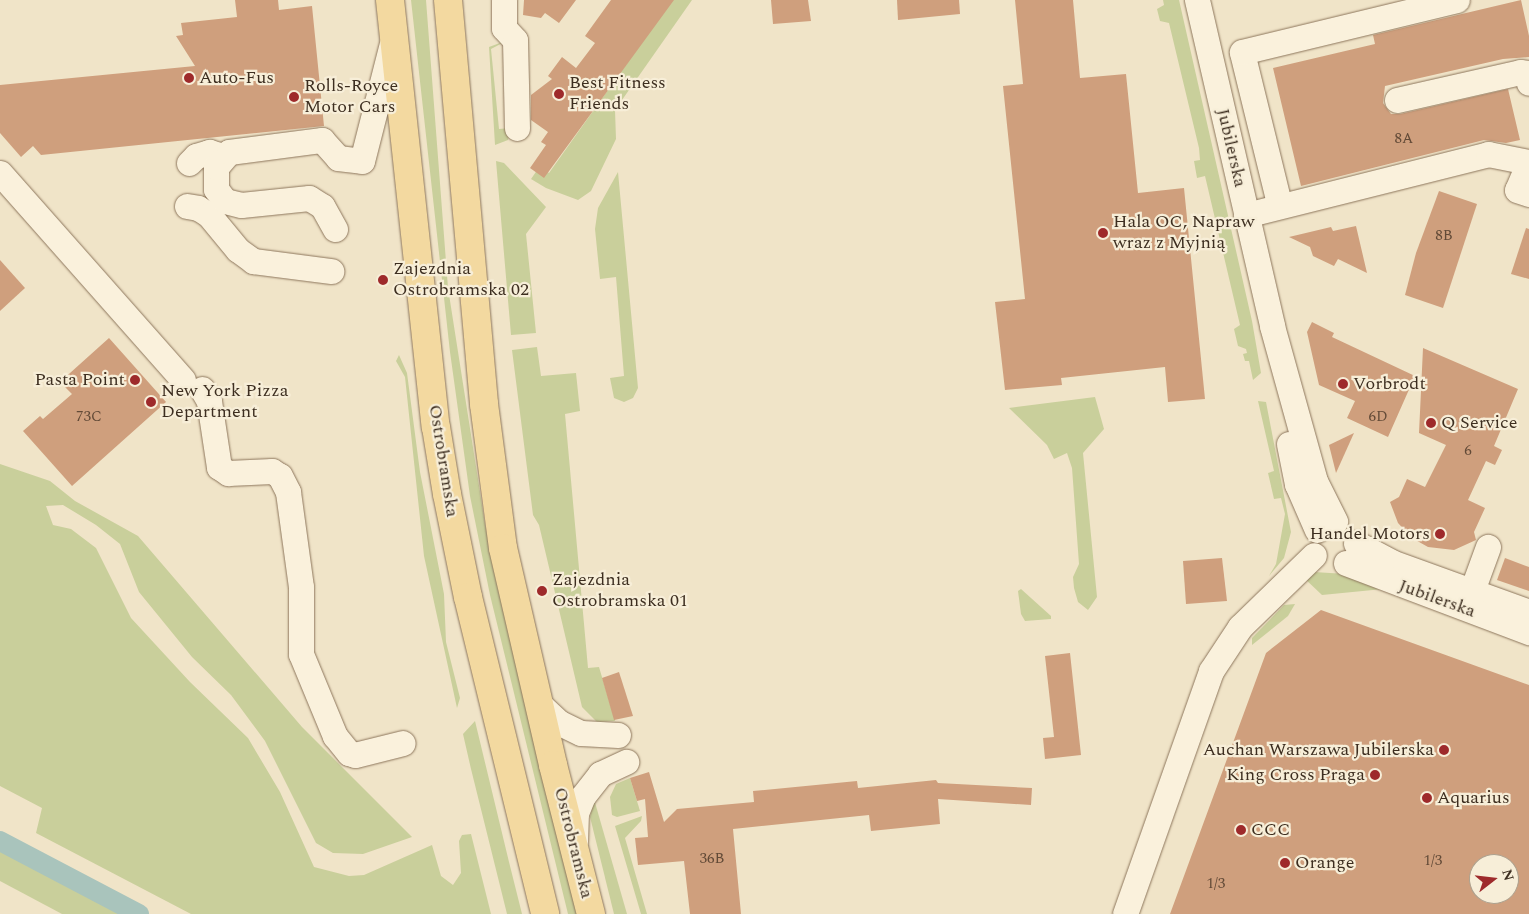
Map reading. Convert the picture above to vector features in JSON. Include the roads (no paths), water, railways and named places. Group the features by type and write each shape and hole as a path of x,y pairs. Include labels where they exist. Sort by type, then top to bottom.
{"main road":[{"name":"Ostrobramska","path":"390,0 436,427 447,494 468,597 545,914"},
{"name":"Ostrobramska","path":"448,0 484,404 504,548 539,704 591,914"}],"street":[{"path":"504,0 504,28 515,40 517,128"},
{"name":"Jubilerska","path":"1197,0 1272,326 1326,526"},
{"path":"1277,195 1242,52 1457,0"},
{"path":"335,229 322,206 309,198 241,205 225,201 214,182 216,167 223,156 237,150 322,140 338,158 362,161 394,38"},
{"path":"1397,100 1520,72 1527,73 1529,84"},
{"path":"189,163 196,156 209,152 223,156"},
{"path":"1246,215 1488,154 1529,162 1517,190 1529,194"},
{"path":"0,174 209,401 218,467 228,473 272,471 280,476 288,492 301,586 301,654 335,736 349,753 355,755 403,743"},
{"path":"187,206 198,208 209,215 238,250 253,260 331,271"},
{"path":"1326,526 1351,529 1351,553 1332,566 1314,555 1312,540 1326,526"},
{"path":"1468,600 1488,547"},
{"name":"Jubilerska","path":"1351,553 1468,600 1529,632"},
{"path":"1125,914 1211,671 1240,627 1314,555"},
{"name":"Jubilerska","path":"1468,600 1529,612"},
{"path":"539,704 558,722 581,733 618,735"},
{"path":"576,853 575,822 583,796 600,774 626,762"}],"waterway":[{"path":"0,841 139,914"}],"place":[{"name":"Auto-Fus","path":"189,78"},
{"name":"Best Fitness Friends","path":"559,94"},
{"name":"Rolls-Royce Motor Cars","path":"294,97"},
{"name":"Hala OC, Napraw wraz z Myjnią","path":"1103,233"},
{"name":"Zajezdnia Ostrobramska 02","path":"383,280"},
{"name":"Pasta Point","path":"135,380"},
{"name":"Vorbrodt","path":"1343,384"},
{"name":"New York Pizza Department","path":"151,402"},
{"name":"Q Service","path":"1431,423"},
{"name":"Handel Motors","path":"1440,534"},
{"name":"Zajezdnia Ostrobramska 01","path":"542,591"},
{"name":"Auchan Warszawa Jubilerska","path":"1444,750"},
{"name":"King Cross Praga","path":"1375,775"},
{"name":"Aquarius","path":"1427,798"},
{"name":"CCC","path":"1241,830"},
{"name":"Orange","path":"1285,863"}]}
